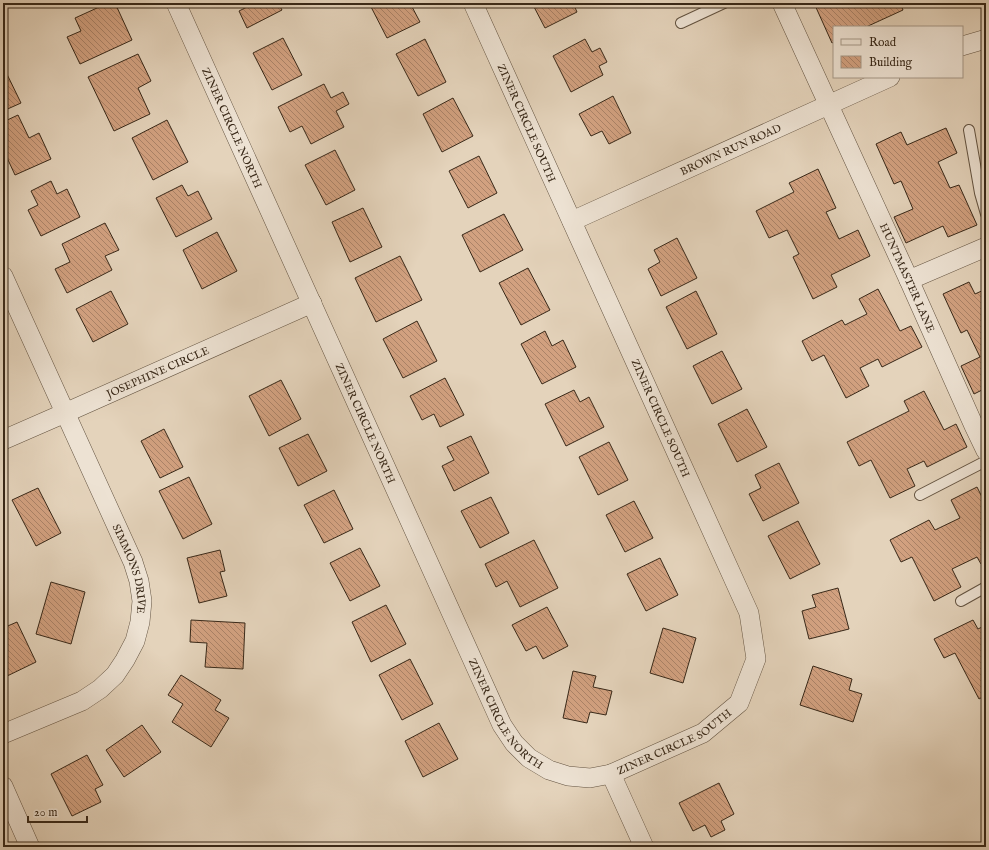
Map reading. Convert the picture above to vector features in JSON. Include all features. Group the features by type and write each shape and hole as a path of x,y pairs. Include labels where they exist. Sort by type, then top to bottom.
{"street":[{"name":"ZINER CIRCLE NORTH","path":"176,3 502,725 514,743 529,758 549,770 568,776 590,778 611,774"},
{"name":"ZINER CIRCLE SOUTH","path":"473,3 749,613 756,659 739,703 703,733 611,774"},
{"name":"HUNTMASTER LANE","path":"782,3 909,280 980,423 986,451"},
{"path":"963,46 986,39"},
{"name":"BROWN RUN ROAD","path":"572,221 888,78"},
{"path":"909,280 986,248"},
{"name":"SIMMONS DRIVE","path":"3,276 133,562 139,581 142,601 140,622 135,641 115,675 100,690 82,700 3,734"},
{"name":"JOSEPHINE CIRCLE","path":"3,440 312,303"},
{"path":"611,774 644,847"},
{"path":"3,786 30,847"}],"lane":[{"path":"681,22 724,3"},
{"path":"969,130 980,193 986,214"},
{"path":"920,495 986,461"},
{"path":"961,600 986,587"}],"building":[{"path":"108,3 115,3 132,40 80,64 67,37 81,31 75,18"},
{"path":"251,3 278,3 282,10 247,28 239,11 251,5"},
{"path":"369,3 410,3 420,22 387,38"},
{"path":"532,3 573,3 577,12 545,28"},
{"path":"814,3 900,3 903,10 868,26 833,26 832,43"},
{"path":"283,38 302,75 272,90 253,53"},
{"path":"425,39 446,82 418,96 396,54"},
{"path":"585,39 592,52 600,48 607,62 599,66 603,75 571,92 553,56"},
{"path":"138,54 151,81 138,88 150,114 114,131 88,77"},
{"path":"3,66 21,103 3,111"},
{"path":"324,84 331,98 343,92 349,104 336,111 344,127 311,144 302,126 290,132 278,107"},
{"path":"613,96 631,133 609,144 602,131 591,136 579,114"},
{"path":"453,98 473,136 442,152 423,114"},
{"path":"18,115 29,138 39,133 51,159 15,175 3,149 3,122"},
{"path":"167,120 188,162 153,180 132,138"},
{"path":"946,128 957,153 938,162 950,188 959,185 977,225 948,237 943,226 906,243 894,217 913,209 901,181 894,184 876,144 901,132 907,145"},
{"path":"335,150 355,190 326,205 305,165"},
{"path":"479,156 497,193 468,208 449,171"},
{"path":"818,169 836,208 826,212 839,239 858,230 870,256 831,275 837,287 813,299 793,257 799,254 787,230 769,238 756,211 794,192 789,183"},
{"path":"51,181 57,194 67,189 80,217 41,236 28,210 38,205 31,191"},
{"path":"182,185 188,196 198,191 212,219 176,237 156,198"},
{"path":"363,208 382,247 350,262 332,222"},
{"path":"504,214 523,250 480,272 462,235"},
{"path":"105,223 119,250 105,256 112,270 67,293 55,269 70,262 62,244"},
{"path":"217,232 237,271 202,289 183,250"},
{"path":"677,238 697,278 661,296 648,269 660,262 654,250"},
{"path":"400,256 422,300 376,322 355,278"},
{"path":"528,268 550,310 521,325 499,283"},
{"path":"969,282 975,294 986,289 986,388 974,394 961,366 980,357 967,330 961,333 943,294"},
{"path":"878,289 900,331 911,326 922,347 882,367 878,359 860,368 869,386 846,398 824,355 812,361 802,341 842,320 845,325 867,314 859,299"},
{"path":"111,291 128,324 93,342 76,309"},
{"path":"696,291 717,334 687,349 666,307"},
{"path":"417,321 437,361 403,378 383,339"},
{"path":"545,331 552,346 563,340 576,367 542,384 521,344"},
{"path":"722,351 742,389 712,404 693,366"},
{"path":"445,378 464,415 440,427 434,414 422,420 410,396"},
{"path":"281,380 301,419 269,436 249,396"},
{"path":"574,390 580,402 589,397 604,427 566,446 545,404"},
{"path":"924,391 944,430 956,424 967,447 927,467 924,461 907,469 915,486 890,498 871,460 859,466 847,442 909,411 904,401"},
{"path":"747,409 767,447 737,462 718,424"},
{"path":"164,429 183,467 160,478 141,441"},
{"path":"308,434 327,471 298,486 279,448"},
{"path":"471,436 489,473 454,491 442,466 454,460 447,447"},
{"path":"609,442 628,480 598,495 579,457"},
{"path":"779,463 799,503 763,521 749,494 761,488 755,475"},
{"path":"189,477 212,524 183,539 159,491"},
{"path":"977,487 986,505 986,561 981,564 977,557 952,569 961,587 934,601 912,557 901,562 890,540 929,520 935,530 960,518 951,500"},
{"path":"38,488 61,533 36,546 12,500"},
{"path":"334,490 353,529 324,543 304,505"},
{"path":"491,497 509,533 480,548 461,511"},
{"path":"634,501 653,538 625,552 606,515"},
{"path":"798,521 820,564 790,579 768,536"},
{"path":"534,540 558,588 520,607 507,581 496,587 485,564"},
{"path":"360,548 380,586 350,601 330,563"},
{"path":"220,550 225,571 220,572 227,596 199,603 187,558"},
{"path":"660,558 678,595 646,611 627,574"},
{"path":"51,582 85,592 71,644 36,634"},
{"path":"838,588 849,629 809,639 802,611 816,607 812,595"},
{"path":"386,605 406,644 371,662 352,622"},
{"path":"547,607 568,646 543,659 536,646 526,651 512,625"},
{"path":"191,620 245,623 243,669 205,667 207,643 190,642"},
{"path":"973,620 978,629 986,625 986,695 979,699 955,653 944,658 934,639"},
{"path":"17,622 36,662 3,678 3,628"},
{"path":"663,628 696,638 683,683 650,673"},
{"path":"410,659 433,704 402,720 379,675"},
{"path":"813,666 852,679 849,690 862,694 853,722 800,705"},
{"path":"573,671 596,676 593,687 612,691 606,715 590,712 587,723 563,718"},
{"path":"181,675 221,700 215,710 229,718 211,747 172,722 183,704 168,695"},
{"path":"439,723 458,759 423,777 405,741"},
{"path":"142,725 161,752 124,777 106,750"},
{"path":"87,755 103,785 95,789 101,802 72,816 51,774"},
{"path":"719,783 734,814 721,821 725,830 711,837 705,825 693,831 679,803"}]}
